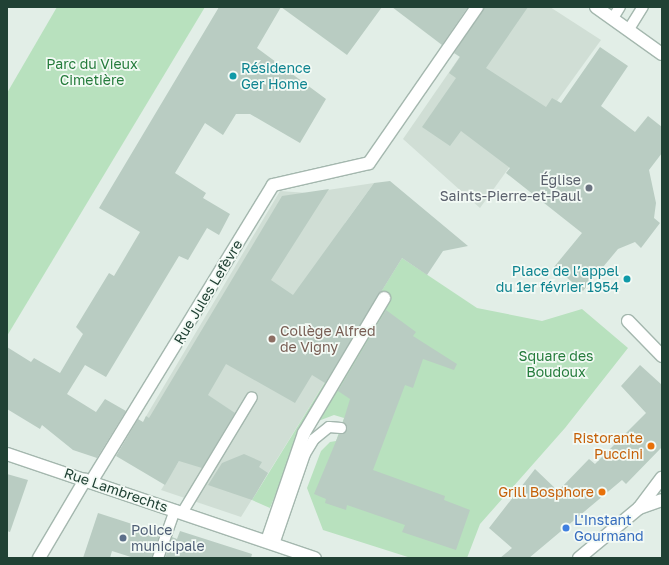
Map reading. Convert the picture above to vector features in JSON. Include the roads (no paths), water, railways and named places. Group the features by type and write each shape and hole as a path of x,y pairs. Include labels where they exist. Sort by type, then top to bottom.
{"street":[{"name":"Rue Jules Lefèvre","path":"39,558 273,185 368,163 477,7"},
{"path":"596,7 629,29 662,54"},
{"path":"270,542 304,433 384,298"},
{"path":"628,322 662,356"},
{"name":"Rue Lambrechts","path":"7,454 315,558"},
{"path":"579,558 639,508 662,478"},
{"path":"639,508 662,500"}],"lane":[{"path":"613,18 620,7"},
{"path":"629,29 643,7"},
{"path":"158,558 179,512 252,397"},
{"path":"270,542 309,446 329,427 341,428"}],"place":[{"name":"Résidence Ger Home","path":"233,76"},
{"name":"Église Saints-Pierre-et-Paul","path":"589,188"},
{"name":"Place de l’appel du 1er février 1954","path":"627,279"},
{"name":"Collège Alfred de Vigny","path":"272,339"},
{"name":"Ristorante Puccini","path":"651,446"},
{"name":"Grill Bosphore","path":"602,492"},
{"name":"L'Instant Gourmand","path":"566,528"},
{"name":"Police municipale","path":"123,538"}],"park label":[{"name":"Parc du Vieux Cimetière","path":"92,72"},
{"name":"Square des Boudoux","path":"556,364"}]}
